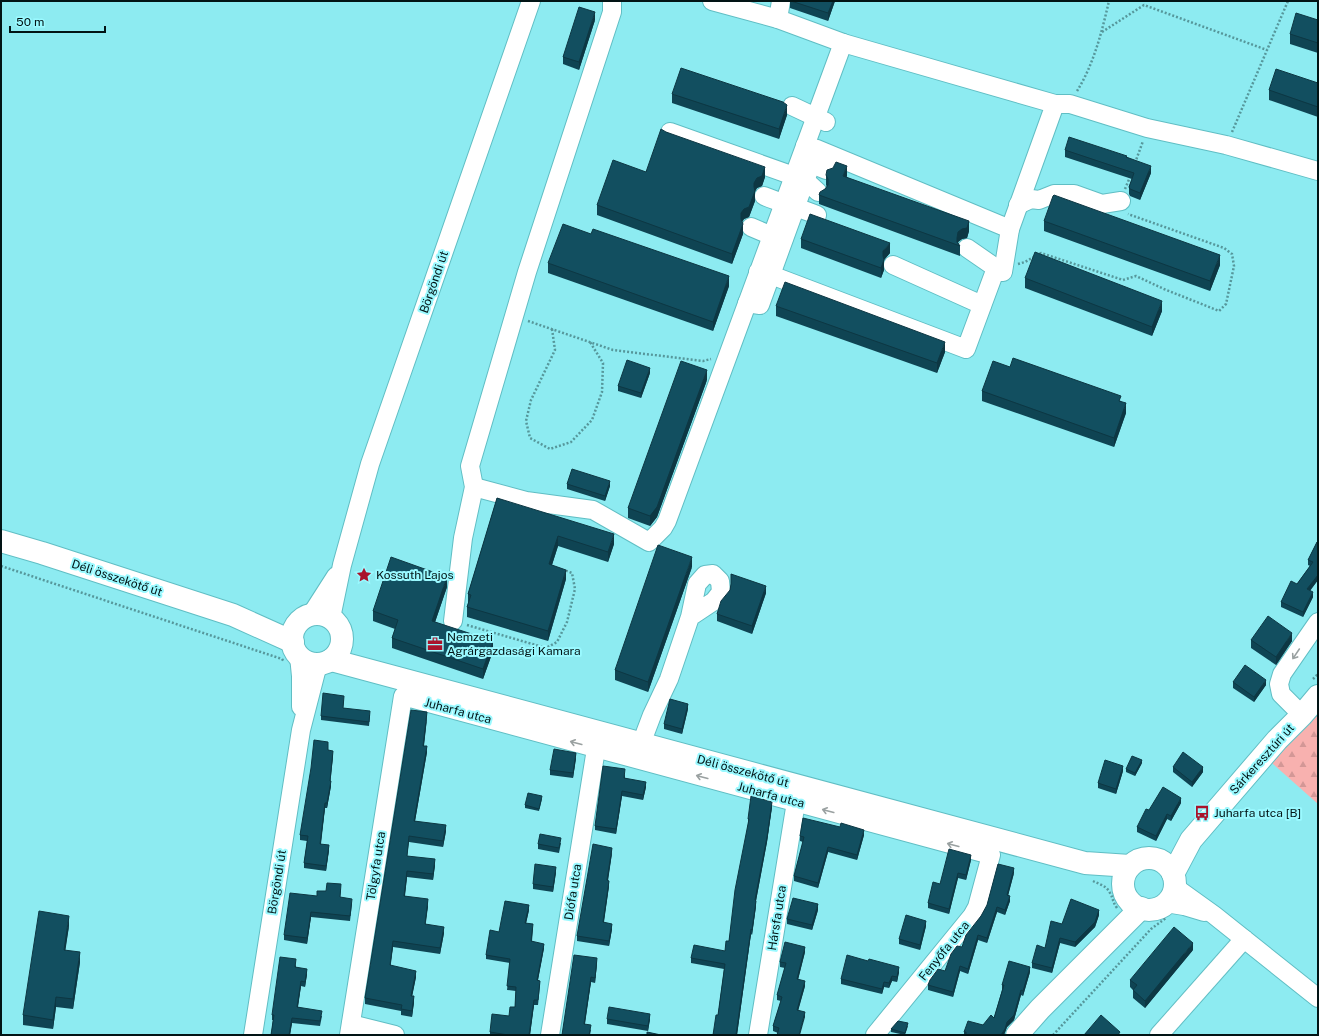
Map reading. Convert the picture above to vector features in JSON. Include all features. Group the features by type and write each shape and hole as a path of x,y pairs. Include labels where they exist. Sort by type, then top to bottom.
{"main road":[{"name":"Déli összekötő út","path":"1,541 233,615 314,644 402,688 641,744 1086,871 1129,895"},
{"name":"Sárkeresztúri út","path":"1171,888 1191,840 1277,740 1302,715 1318,696"},
{"name":"Sárkeresztúri út","path":"1156,859 1191,840"},
{"path":"1017,1035 1040,1009 1106,943 1129,895 1138,860 1147,858 1156,859 1169,867 1171,888 1154,909 1129,895"}],"street":[{"name":"Börgöndi út","path":"253,1035 314,644 342,565 370,464 532,1"},
{"path":"453,621 463,538 474,487 470,466 530,264 612,12 612,1"},
{"path":"712,1 778,19 843,43 1147,128 1226,146 1318,172"},
{"path":"778,19 781,1"},
{"path":"474,487 526,501 593,510 649,542 663,528 667,521 747,303 784,239 790,205 809,168 816,116 843,43"},
{"path":"765,273 966,349 982,305 1000,270 1010,229 1018,205 1062,104"},
{"path":"792,106 816,116"},
{"path":"670,132 809,168 1010,229"},
{"path":"1018,205 1030,199 1039,200 1054,194 1074,194 1102,204 1121,201"},
{"path":"764,196 818,215"},
{"path":"751,227 784,239"},
{"path":"967,248 1000,270"},
{"path":"893,265 982,305"},
{"path":"641,744 652,714 670,679 690,617"},
{"path":"1302,715 1281,694 1279,684 1282,674 1318,622"},
{"name":"Juharfa utca","path":"402,688 596,749 991,855"},
{"name":"Tölgyfa utca","path":"350,1030 402,688"},
{"name":"Diófa utca","path":"550,1035 596,749"},
{"name":"Hársfa utca","path":"758,1035 796,802"},
{"name":"Fenyőfa utca","path":"875,1035 972,916 977,907 991,855"},
{"path":"1171,888 1184,906 1214,914 1318,998"},
{"path":"1159,1035 1244,939"},
{"path":"350,1030 395,1035"}],"path":[{"path":"1062,104 1084,80 1102,32 1109,1"},
{"path":"1226,146 1288,1"},
{"path":"1102,32 1144,5 1267,50"},
{"path":"1134,164 1147,128"},
{"path":"1000,270 1025,262 1041,253 1123,280 1136,276 1219,311 1226,304 1234,266 1232,254 1224,248 1128,214 1121,201 1132,172"},
{"path":"514,317 613,350 703,361 727,356"},
{"path":"552,329 555,350 531,400 526,421 530,438 550,449 571,442 592,420 602,392 603,362 590,342"},
{"path":"1,566 217,636 282,659 293,674 314,644"},
{"path":"453,621 546,648 557,642 567,622 575,589 572,573 558,568"},
{"path":"1086,871 1110,892 1113,903 1129,895"},
{"path":"1053,1035 1151,929"}],"green space":[{"path":"1318,694 1318,804 1264,756"}],"building":[{"path":"791,1 833,1 828,13"},
{"path":"579,7 595,12 579,62 563,57"},
{"path":"1296,13 1318,20 1318,43 1290,34"},
{"path":"681,68 783,102 787,105 779,129 672,94"},
{"path":"1276,69 1318,83 1318,107 1269,90"},
{"path":"661,129 765,167 762,176 757,178 754,183 755,191 749,207 744,209 741,213 743,224 732,254 597,205 613,160 646,172"},
{"path":"1069,137 1127,156 1126,157 1151,166 1140,193 1130,189 1129,187 1134,173 1065,150"},
{"path":"836,162 847,166 843,176 969,221 967,228 958,232 957,242 960,246 819,195 820,192 828,185 826,175 827,170 833,168"},
{"path":"1054,195 1220,255 1210,281 1044,221"},
{"path":"810,214 890,243 883,251 884,260 881,268 801,239"},
{"path":"563,224 591,234 593,229 729,276 713,322 548,263"},
{"path":"1035,252 1162,301 1152,327 1025,278"},
{"path":"785,282 945,342 937,363 776,306"},
{"path":"1013,358 1121,396 1119,401 1126,403 1114,438 982,391 993,361 1010,367"},
{"path":"627,360 650,368 641,393 618,386"},
{"path":"681,361 707,370 657,507 650,516 628,508"},
{"path":"572,469 610,481 605,496 567,484"},
{"path":"497,498 614,534 608,552 558,536 549,564 566,570 548,631 467,607 471,595 468,594"},
{"path":"1317,542 1318,575 1307,589 1313,592 1303,612 1281,602 1291,581 1297,584 1313,562 1308,560"},
{"path":"658,545 692,557 648,682 615,670"},
{"path":"391,557 447,577 432,621 493,641 483,669 392,638 398,620 373,611"},
{"path":"731,574 766,586 752,626 717,614 721,601 730,590"},
{"path":"1268,616 1292,633 1276,657 1251,640"},
{"path":"1245,665 1266,680 1254,697 1233,682"},
{"path":"323,693 344,696 343,708 370,711 369,722 321,716"},
{"path":"670,699 688,704 682,729 664,724"},
{"path":"411,710 427,712 423,746 427,746 414,821 446,825 443,841 409,836 407,856 435,859 433,874 407,871 404,896 428,899 425,924 444,927 440,948 393,941 390,965 416,971 411,996 414,996 412,1011 401,1009 402,1005 365,998"},
{"path":"314,740 328,742 328,750 333,751 331,781 327,803 325,803 320,844 329,845 326,866 304,863 308,836 300,835"},
{"path":"554,749 576,753 573,773 550,770"},
{"path":"1183,752 1203,767 1192,782 1173,767"},
{"path":"1132,756 1142,760 1135,773 1126,769"},
{"path":"1105,760 1123,766 1116,789 1098,783"},
{"path":"603,766 625,769 624,778 646,782 643,795 622,791 616,829 595,826"},
{"path":"1163,787 1181,798 1171,816 1167,814 1156,836 1137,827 1146,809 1149,810"},
{"path":"528,793 542,796 539,809 525,805"},
{"path":"751,796 772,802 755,900 752,930 751,929 736,1035 713,1035 716,1015 718,1015 725,964 691,958 694,945 725,951 726,941 729,941 735,890 749,819"},
{"path":"803,818 840,827 841,823 864,830 857,855 828,847 818,883 794,876 804,837 800,836"},
{"path":"540,834 561,838 559,848 538,844"},
{"path":"593,844 612,848 603,922 612,924 609,941 577,936"},
{"path":"949,849 971,855 966,875 958,873 949,909 928,903 933,882 940,884"},
{"path":"535,864 556,867 553,887 533,884"},
{"path":"998,864 1014,868 1007,895 1010,896 1005,910 997,907 987,938 978,935 968,969 960,966 953,992 928,985 938,969 945,971 951,954 957,946 962,947 966,935 981,916 987,905"},
{"path":"327,883 341,884 340,897 352,899 350,916 311,912 307,938 284,935 290,893 317,896 317,891 326,891"},
{"path":"793,898 818,904 812,925 787,919"},
{"path":"1071,899 1099,910 1095,922 1075,942 1060,938 1052,968 1032,963 1037,945 1045,948 1051,921 1062,924"},
{"path":"505,901 529,905 525,923 533,924 531,941 544,944 537,980 540,981 538,1000 534,1000 529,1035 508,1035 490,1032 492,1014 509,1016 510,1007 515,1007 516,987 507,986 510,959 486,955 490,930 499,932"},
{"path":"39,911 69,916 64,950 80,952 73,999 56,997 53,1020 23,1015"},
{"path":"906,915 926,921 920,945 899,939"},
{"path":"1174,927 1193,943 1145,1001 1133,990 1137,985 1130,980"},
{"path":"785,942 805,947 797,979 805,981 797,1010 805,1012 799,1035 777,1035 779,1028 773,1026 782,997 777,995 786,963 780,962"},
{"path":"574,955 597,958 595,978 591,977 584,1024 591,1025 589,1035 562,1035"},
{"path":"847,955 899,967 897,977 892,976 889,983 884,982 882,989 841,979"},
{"path":"280,957 296,959 295,967 307,969 305,982 301,981 297,1007 322,1011 320,1021 292,1018 289,1035 271,1035 274,1015 272,1015"},
{"path":"1009,961 1030,967 1023,991 1021,990 1014,1015 1007,1022 1001,1035 966,1035 966,1032 964,1032 968,1021 983,1025 991,1015 994,1018 1004,985 1002,985"},
{"path":"609,1007 650,1014 648,1026 607,1019"},
{"path":"1101,1015 1120,1032 1118,1035 1084,1035"},
{"path":"898,1021 908,1023 905,1033 891,1029"},
{"path":"647,1032 661,1035 647,1035"}],"place":[{"name":"Kossuth Lajos","path":"364,575"},
{"name":"Nemzeti Agrárgazdasági Kamara","path":"435,644"},
{"name":"Juharfa utca [B]","path":"1202,813"}]}
